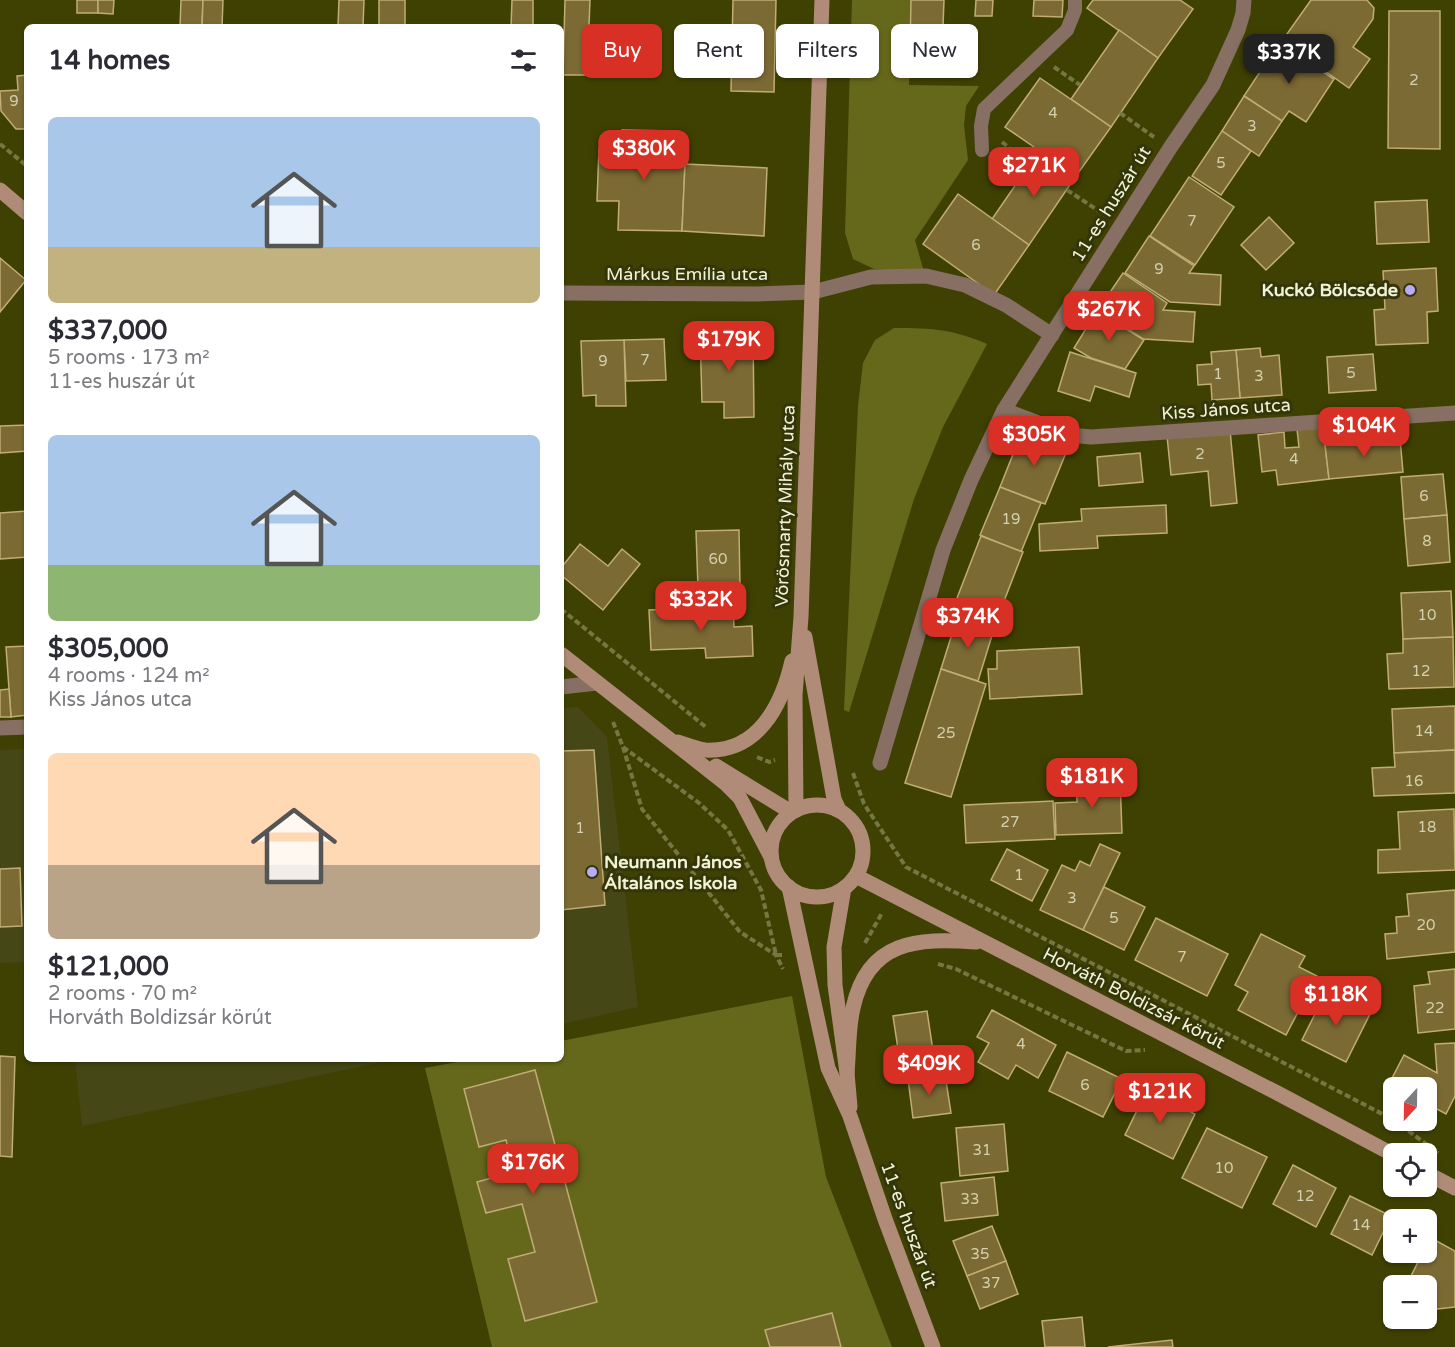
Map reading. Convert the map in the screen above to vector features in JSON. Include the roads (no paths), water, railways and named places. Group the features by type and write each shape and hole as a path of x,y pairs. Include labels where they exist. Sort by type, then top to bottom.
{"main road":[{"name":"Vörösmarty Mihály utca","path":"801,617 822,0"},
{"path":"0,190 24,210"},
{"path":"672,740 705,750 730,747 755,735 773,713 791,664 801,617"},
{"path":"801,617 834,800 839,810"},
{"path":"794,811 795,695 801,617"},
{"path":"564,656 672,740 740,798 774,867 789,887 812,896 828,895 844,888 856,876 863,855 861,837 851,820 839,810 823,805 809,805 794,811 780,823 773,838 771,857"},
{"path":"672,740 794,811"},
{"name":"Horváth Boldizsár körút","path":"856,876 1383,1149"},
{"name":"11-es huszár út","path":"789,887 828,1068 850,1116 878,1200 933,1347"},
{"name":"11-es huszár út","path":"844,888 834,947 835,985 848,1073 850,1116"},
{"path":"848,1073 852,1010 860,982 877,959 903,945 936,939 982,942"},
{"path":"1437,1179 1455,1188"}],"street":[{"name":"11-es huszár út","path":"880,764 943,550 970,480 1004,410 1170,148 1213,86 1238,30 1244,0"},
{"name":"Márkus Emília utca","path":"564,293 813,292 872,277 926,276 964,285 1006,305 1052,335"},
{"name":"Kiss János utca","path":"1004,410 1070,435 1091,437 1455,413"},
{"path":"564,687 597,683"},
{"path":"0,728 24,727"}],"lane":[{"path":"982,150 981,126 984,109 1067,30 1076,0"}],"place":[{"name":"Kuckó Bölcsőde","path":"1410,290"},
{"name":"Neumann János Általános Iskola","path":"592,872"}]}
